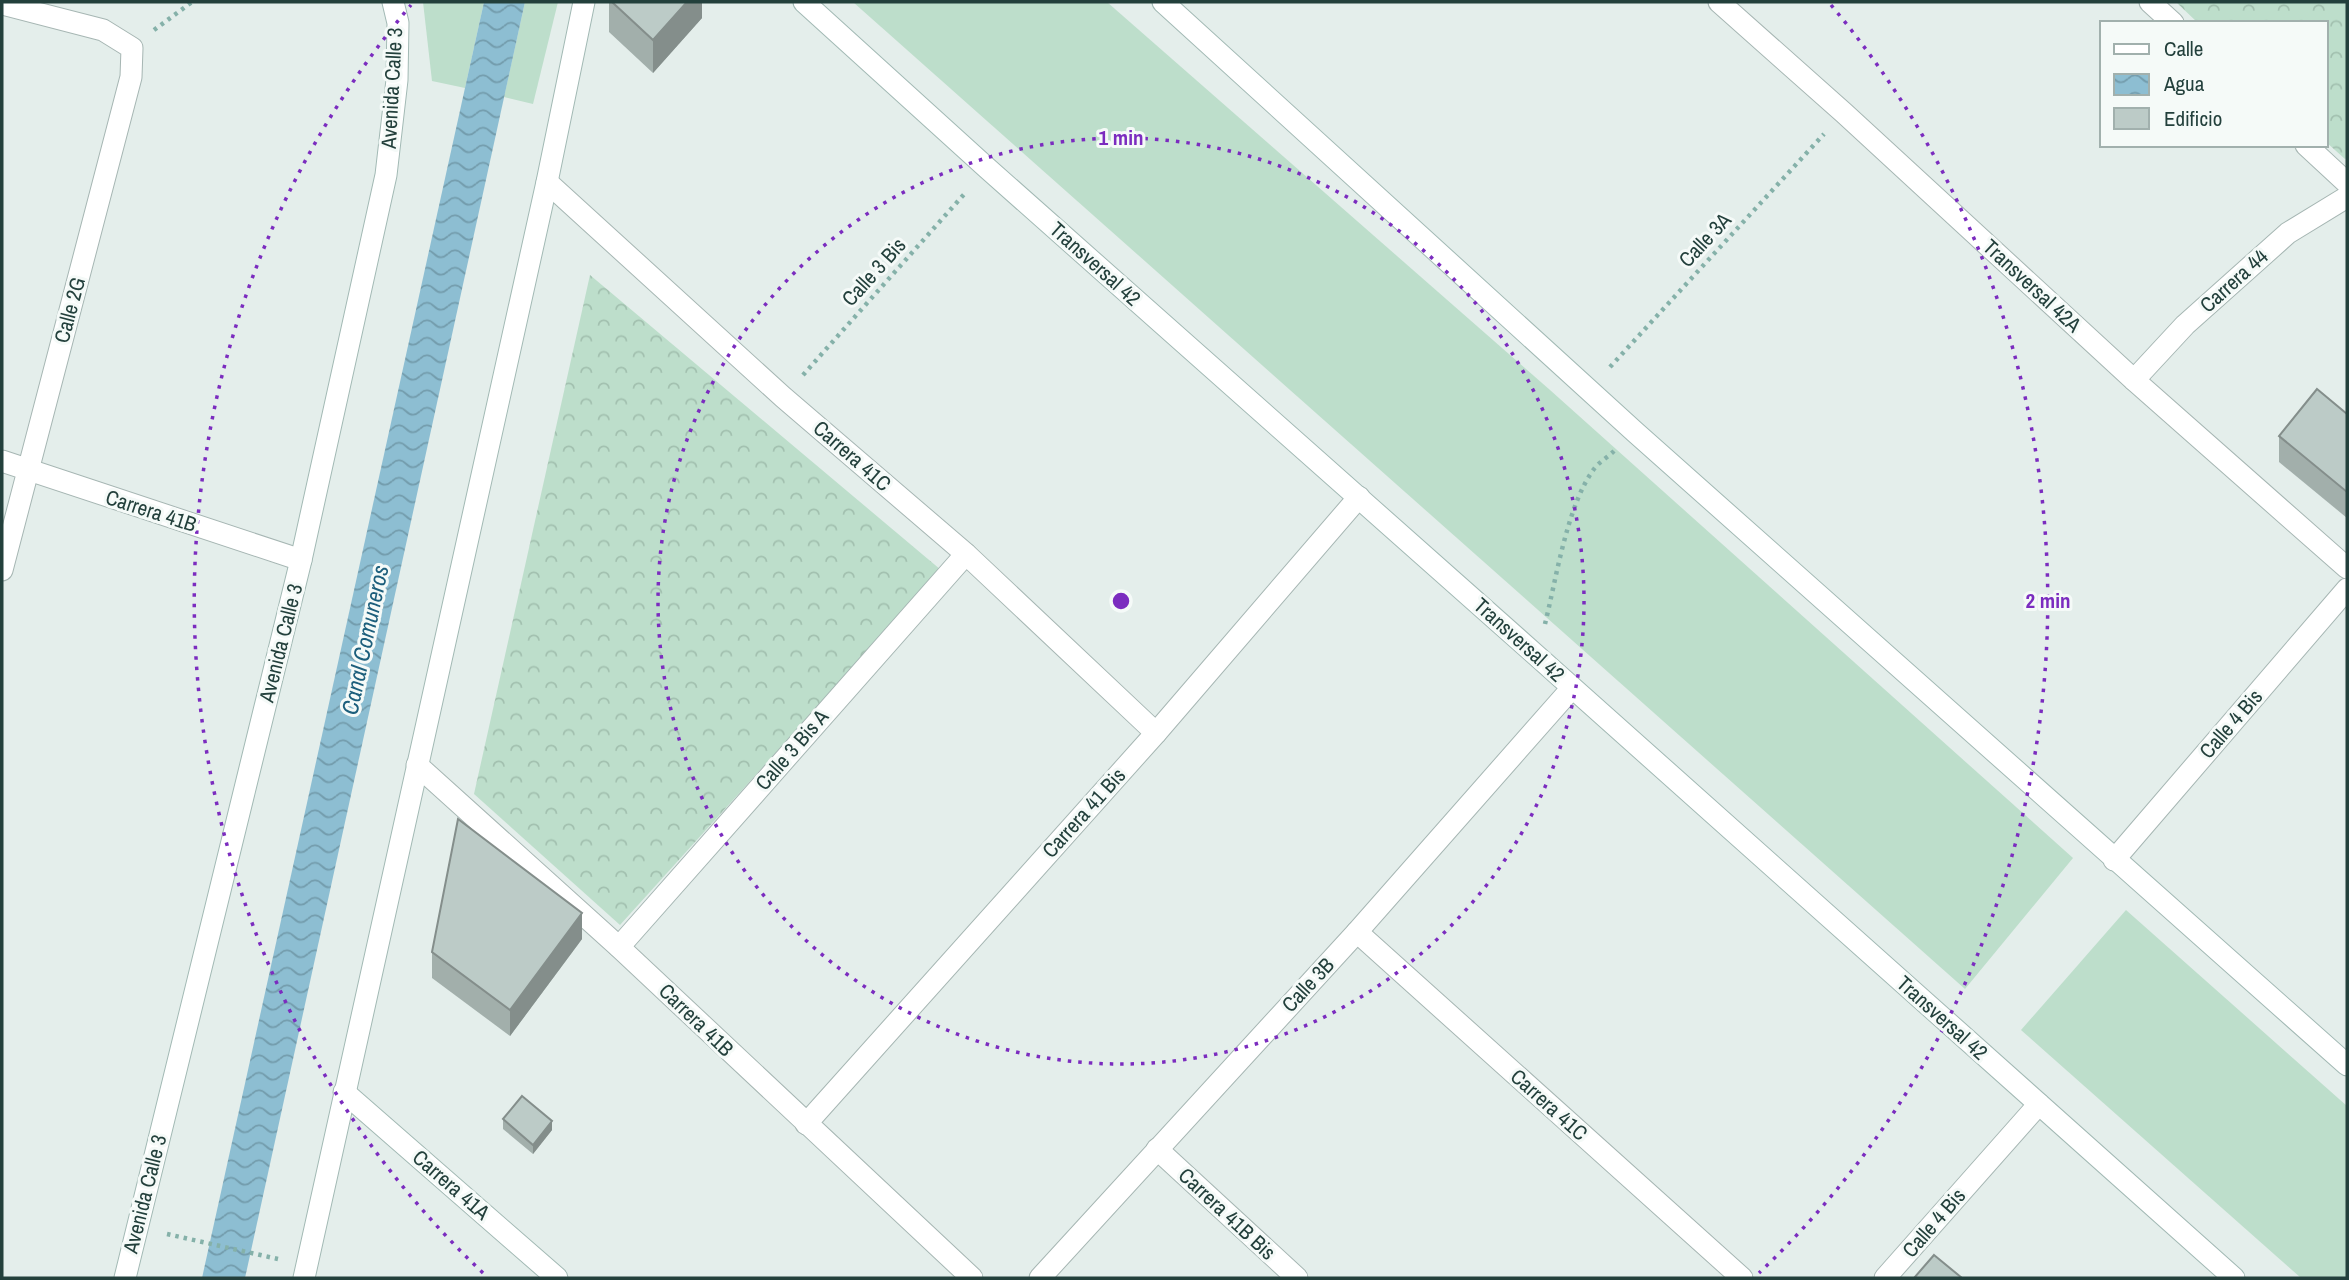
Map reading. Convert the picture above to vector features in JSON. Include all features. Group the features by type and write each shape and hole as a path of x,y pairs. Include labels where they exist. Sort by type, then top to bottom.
{"street":[{"name":"Avenida Calle 3","path":"125,1278 301,560 386,175 397,80 398,23 393,2"},
{"path":"304,1278 547,182 584,2"},
{"name":"Transversal 42","path":"804,2 987,169 1359,497 2234,1278"},
{"path":"1163,2 1635,432 2347,1065"},
{"name":"Transversal 42A","path":"1719,2 1844,113 2134,380 2347,568"},
{"path":"2150,2 2171,21"},
{"path":"2,4 103,30 132,48"},
{"name":"Calle 2G","path":"2,570 131,77 132,48"},
{"path":"2308,147 2347,183"},
{"name":"Carrera 41C","path":"547,182 783,397 966,554 1156,733"},
{"name":"Carrera 44","path":"2134,380 2185,325 2288,233 2347,197"},
{"name":"Carrera 41B","path":"2,461 301,560"},
{"name":"Carrera 41 Bis","path":"806,1124 1156,733 1359,497"},
{"name":"Calle 3 Bis A","path":"619,947 966,554"},
{"name":"Calle 4 Bis","path":"2114,860 2347,589"},
{"name":"Calle 3B","path":"1040,1278 1357,932 1572,688"},
{"name":"Carrera 41B","path":"417,765 619,947 972,1278"},
{"name":"Carrera 41C","path":"1357,932 1742,1278"},
{"name":"Carrera 41A","path":"344,1092 557,1278"},
{"name":"Calle 4 Bis","path":"1885,1278 2039,1104"},
{"name":"Carrera 41B Bis","path":"1157,1149 1297,1278"}],"path":[{"path":"132,48 192,2"},
{"name":"Calle 3A","path":"1589,389 1844,113"},
{"name":"Calle 3 Bis","path":"783,397 987,169"},
{"path":"1537,656 1571,520 1586,484 1595,468 1635,432"},
{"path":"196,1240 251,1252"}],"green space":[{"path":"423,2 484,2 465,88 432,81"},
{"path":"525,2 558,2 533,104 504,97"},
{"path":"853,2 1107,2 1550,390 2073,858 1965,989"},
{"path":"2176,2 2347,2 2347,158 2328,144 2328,21 2196,21"},
{"path":"590,275 941,570 620,925 474,794"},
{"path":"2126,910 2347,1106 2347,1278 2301,1278 2021,1030"}],"water":[{"name":"Canal Comuneros","path":"484,2 525,2 245,1278 202,1278"}],"building":[{"path":"612,2 687,2 653,40"},
{"path":"2317,389 2347,414 2347,492 2279,436"},
{"path":"458,819 582,913 510,1010 432,952"},
{"path":"522,1096 552,1121 533,1145 503,1119"},
{"path":"1934,1255 1962,1278 1914,1278"}]}
